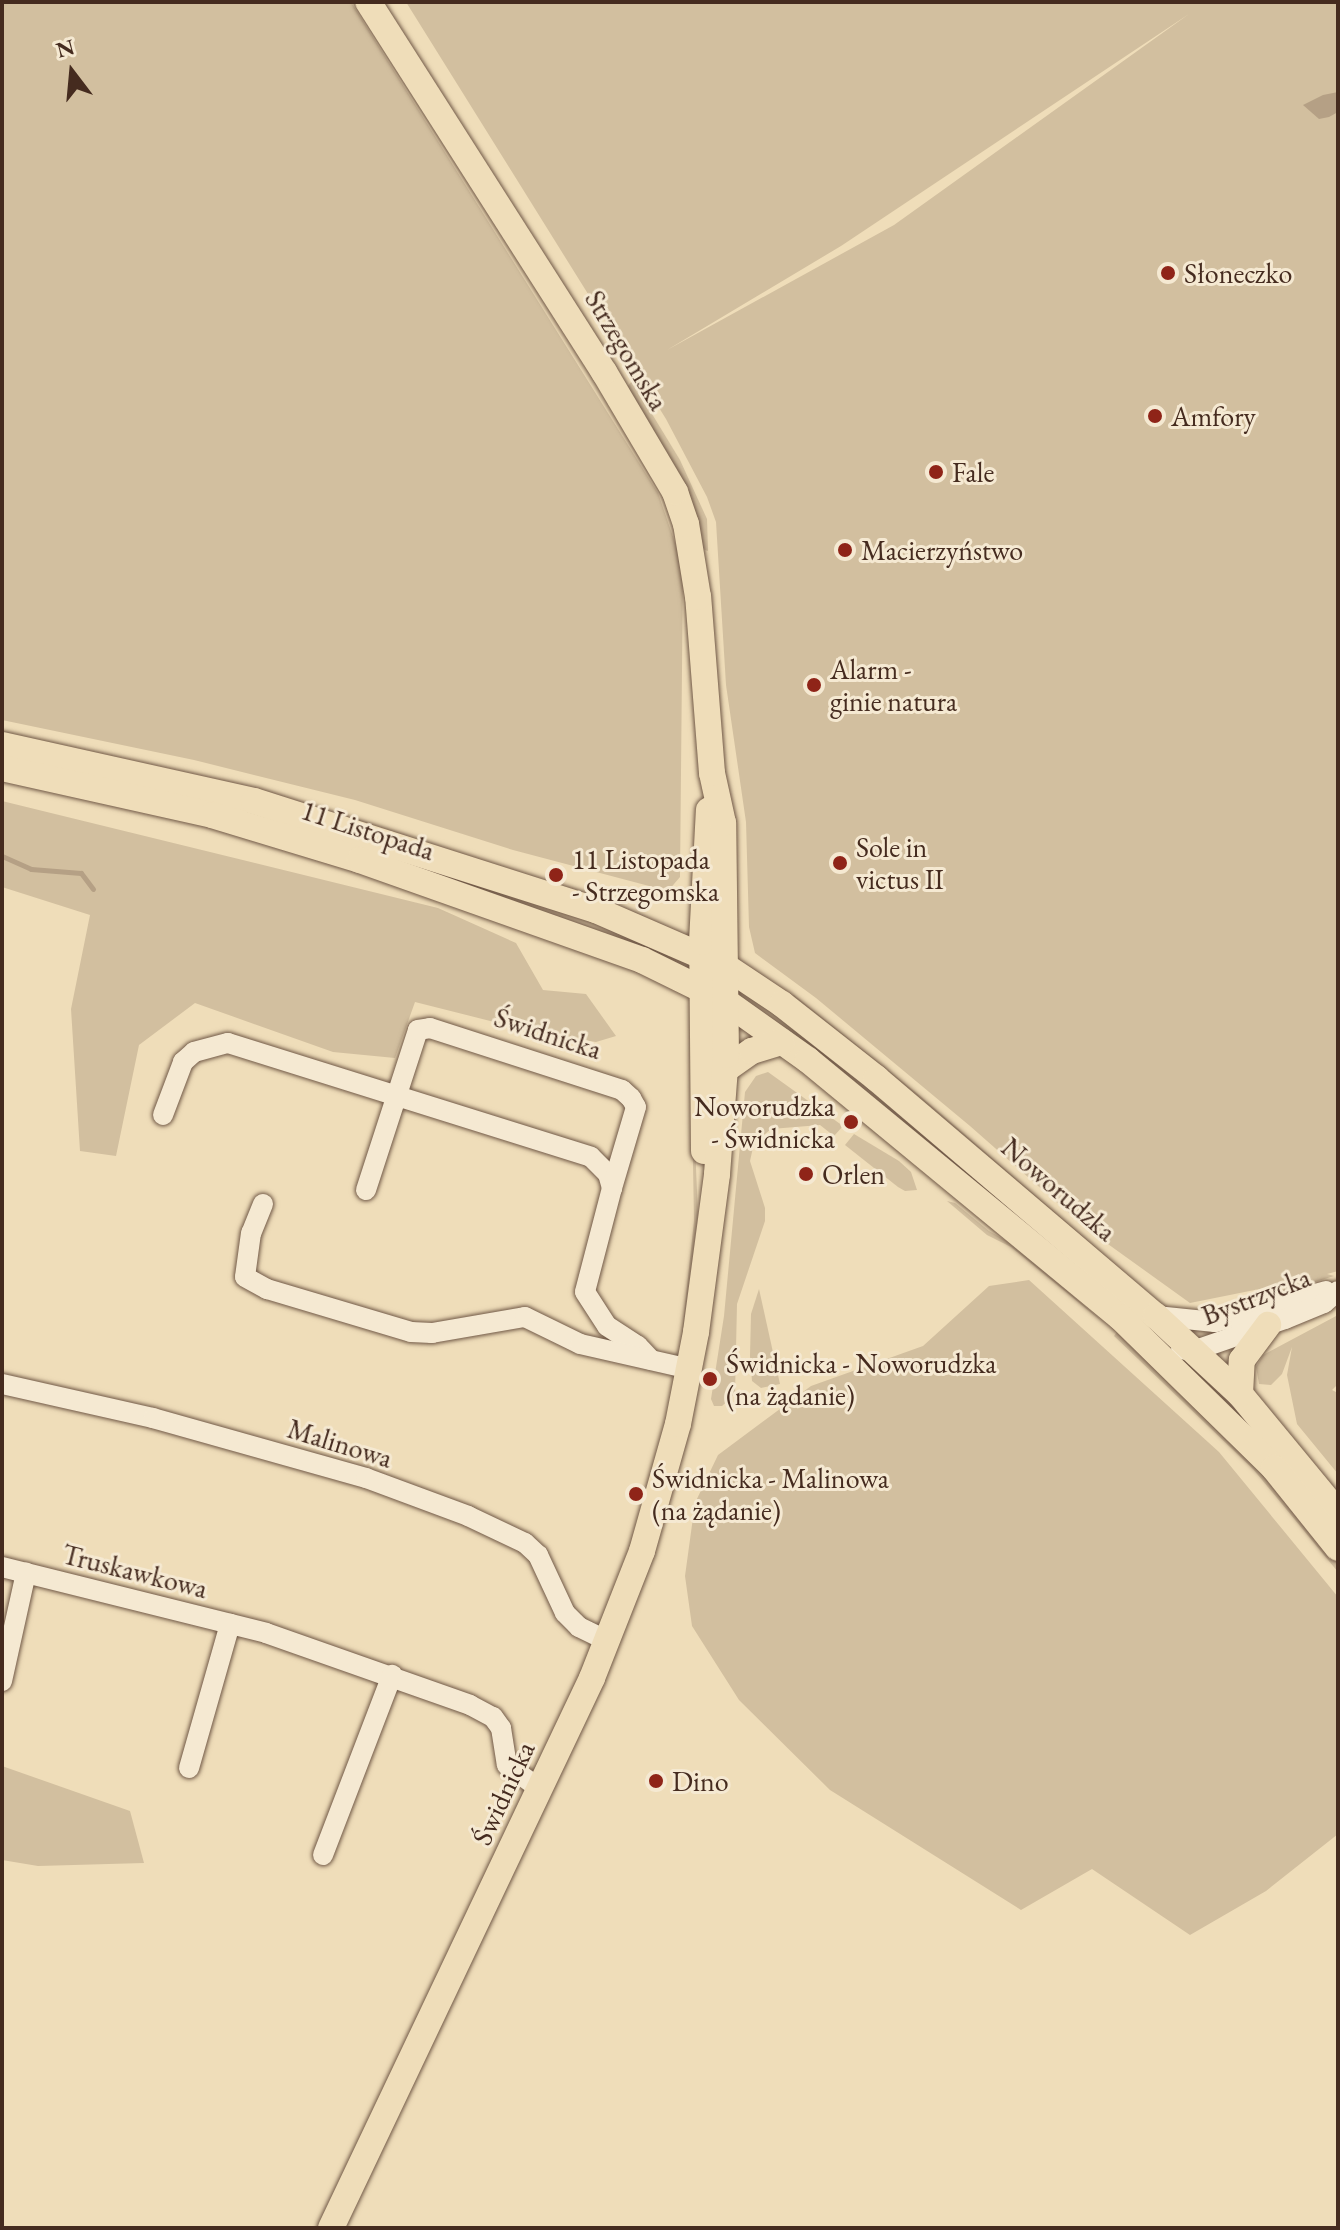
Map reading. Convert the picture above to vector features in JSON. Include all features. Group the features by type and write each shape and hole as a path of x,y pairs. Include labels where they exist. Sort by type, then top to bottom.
{"main road":[{"name":"Strzegomska","path":"368,2 546,278 675,492 686,524 698,597 712,773 724,836 714,959"},
{"name":"11 Listopada","path":"2,745 254,801 509,881 714,959"},
{"name":"11 Listopada","path":"2,768 212,815 360,860 642,960 714,995"},
{"name":"Strzegomska","path":"712,773 704,909 714,959"},
{"path":"660,936 704,909"},
{"name":"Świdnicka","path":"706,1250 714,959"},
{"name":"Noworudzka","path":"714,959 782,1004 876,1078 1156,1316 1240,1394 1338,1513"},
{"path":"714,995 782,1042 1149,1344 1274,1468 1338,1548"},
{"name":"Świdnicka","path":"331,2228 608,1641 651,1522 690,1369 706,1250 726,1069 714,995"},
{"path":"726,1069 752,1051 782,1042"},
{"path":"1240,1394 1242,1360 1268,1325"}],"street":[{"name":"Świdnicka","path":"366,1190 418,1030 430,1028 622,1090 636,1107 585,1292 597,1316 638,1346 651,1360"},
{"path":"163,1115 183,1062 212,1044 228,1043 591,1157 608,1174 612,1188"},
{"name":"Świdnicka","path":"263,1204 251,1233 245,1277 267,1289 411,1332 432,1333 525,1317 580,1344 690,1369"},
{"name":"Bystrzycka","path":"1156,1316 1215,1322 1279,1302 1338,1291"},
{"name":"Bystrzycka","path":"1149,1344 1193,1351 1324,1303 1338,1291"},
{"name":"Bystrzycka","path":"1191,1385 1193,1351 1215,1322"},
{"name":"Malinowa","path":"2,1384 153,1418 366,1478 468,1516 525,1543 538,1555 565,1613 579,1627 608,1641"},
{"name":"Truskawkowa","path":"2,1567 230,1624 392,1675 493,1717 501,1728 507,1765 540,1789"},
{"name":"Truskawkowa","path":"2,1681 26,1573"},
{"name":"Truskawkowa","path":"189,1768 230,1624"},
{"path":"323,1855 392,1675"}],"shaded area":[{"path":"2,2 351,2 658,493 683,566 680,877 668,891 513,850 355,800 194,760 2,720"},
{"path":"406,2 1338,2 1338,1271 1327,1274 1334,1276 1283,1292 1285,1286 1299,1281 1190,1303 1087,1229 970,1126 816,998 755,953 749,927 746,822 726,685 716,522 707,497 666,419","holes":["1189,14 894,225 667,350 841,246"]},
{"path":"1338,92 1338,112 1329,117 1319,119 1303,105 1323,95"},
{"path":"632,381 680,460 707,519 708,551 699,548 627,387"},
{"path":"2,801 438,908 516,943 543,990 586,994 616,1036 596,1042 526,1030 415,1002 395,1058 333,1052 195,1003 139,1045 116,1156 80,1151 71,1009 90,915 2,887"},
{"path":"794,995 919,1095 1138,1284 1136,1286 790,996"},
{"path":"691,1050 698,1215 681,1343 694,1221"},
{"path":"768,1072 843,1126 834,1136 820,1125 771,1129 754,1143 750,1161 765,1208 765,1221 737,1304 735,1394 722,1406 714,1406 711,1399 724,1316 745,1092 756,1076"},
{"path":"854,1134 899,1161 911,1172 917,1190 905,1191 898,1187 845,1145"},
{"path":"947,1201 955,1203 989,1231 1019,1248 1105,1324 1011,1247 987,1235"},
{"path":"1029,1280 1219,1452 1338,1597 1338,1834 1266,1891 1190,1935 1092,1869 1021,1910 830,1790 739,1700 692,1626 685,1576 695,1503 718,1455 811,1386 923,1346 989,1286"},
{"path":"759,1289 780,1384 761,1388 752,1381 750,1356 751,1314"},
{"path":"1338,1315 1338,1384 1332,1390 1338,1393 1338,1474 1297,1424 1287,1375 1292,1347 1282,1374 1271,1385 1259,1384 1256,1367 1263,1355"},
{"path":"1117,1332 1260,1469 1338,1564 1338,1572 1253,1469 1114,1336"},
{"path":"2,1766 130,1811 144,1863 38,1866 2,1860"}],"waterway":[{"path":"2,856 31,869 81,873 93,889"}],"place":[{"name":"Słoneczko","path":"1168,273"},
{"name":"Amfory","path":"1155,416"},
{"name":"Fale","path":"936,472"},
{"name":"Macierzyństwo","path":"845,550"},
{"name":"Alarm - ginie natura","path":"814,685"},
{"name":"Sole in victus II","path":"840,863"},
{"name":"11 Listopada - Strzegomska","path":"556,875"},
{"name":"Noworudzka - Świdnicka","path":"851,1122"},
{"name":"Orlen","path":"806,1174"},
{"name":"Świdnicka - Noworudzka (na żądanie)","path":"710,1379"},
{"name":"Świdnicka - Malinowa (na żądanie)","path":"636,1494"},
{"name":"Dino","path":"656,1781"}]}
